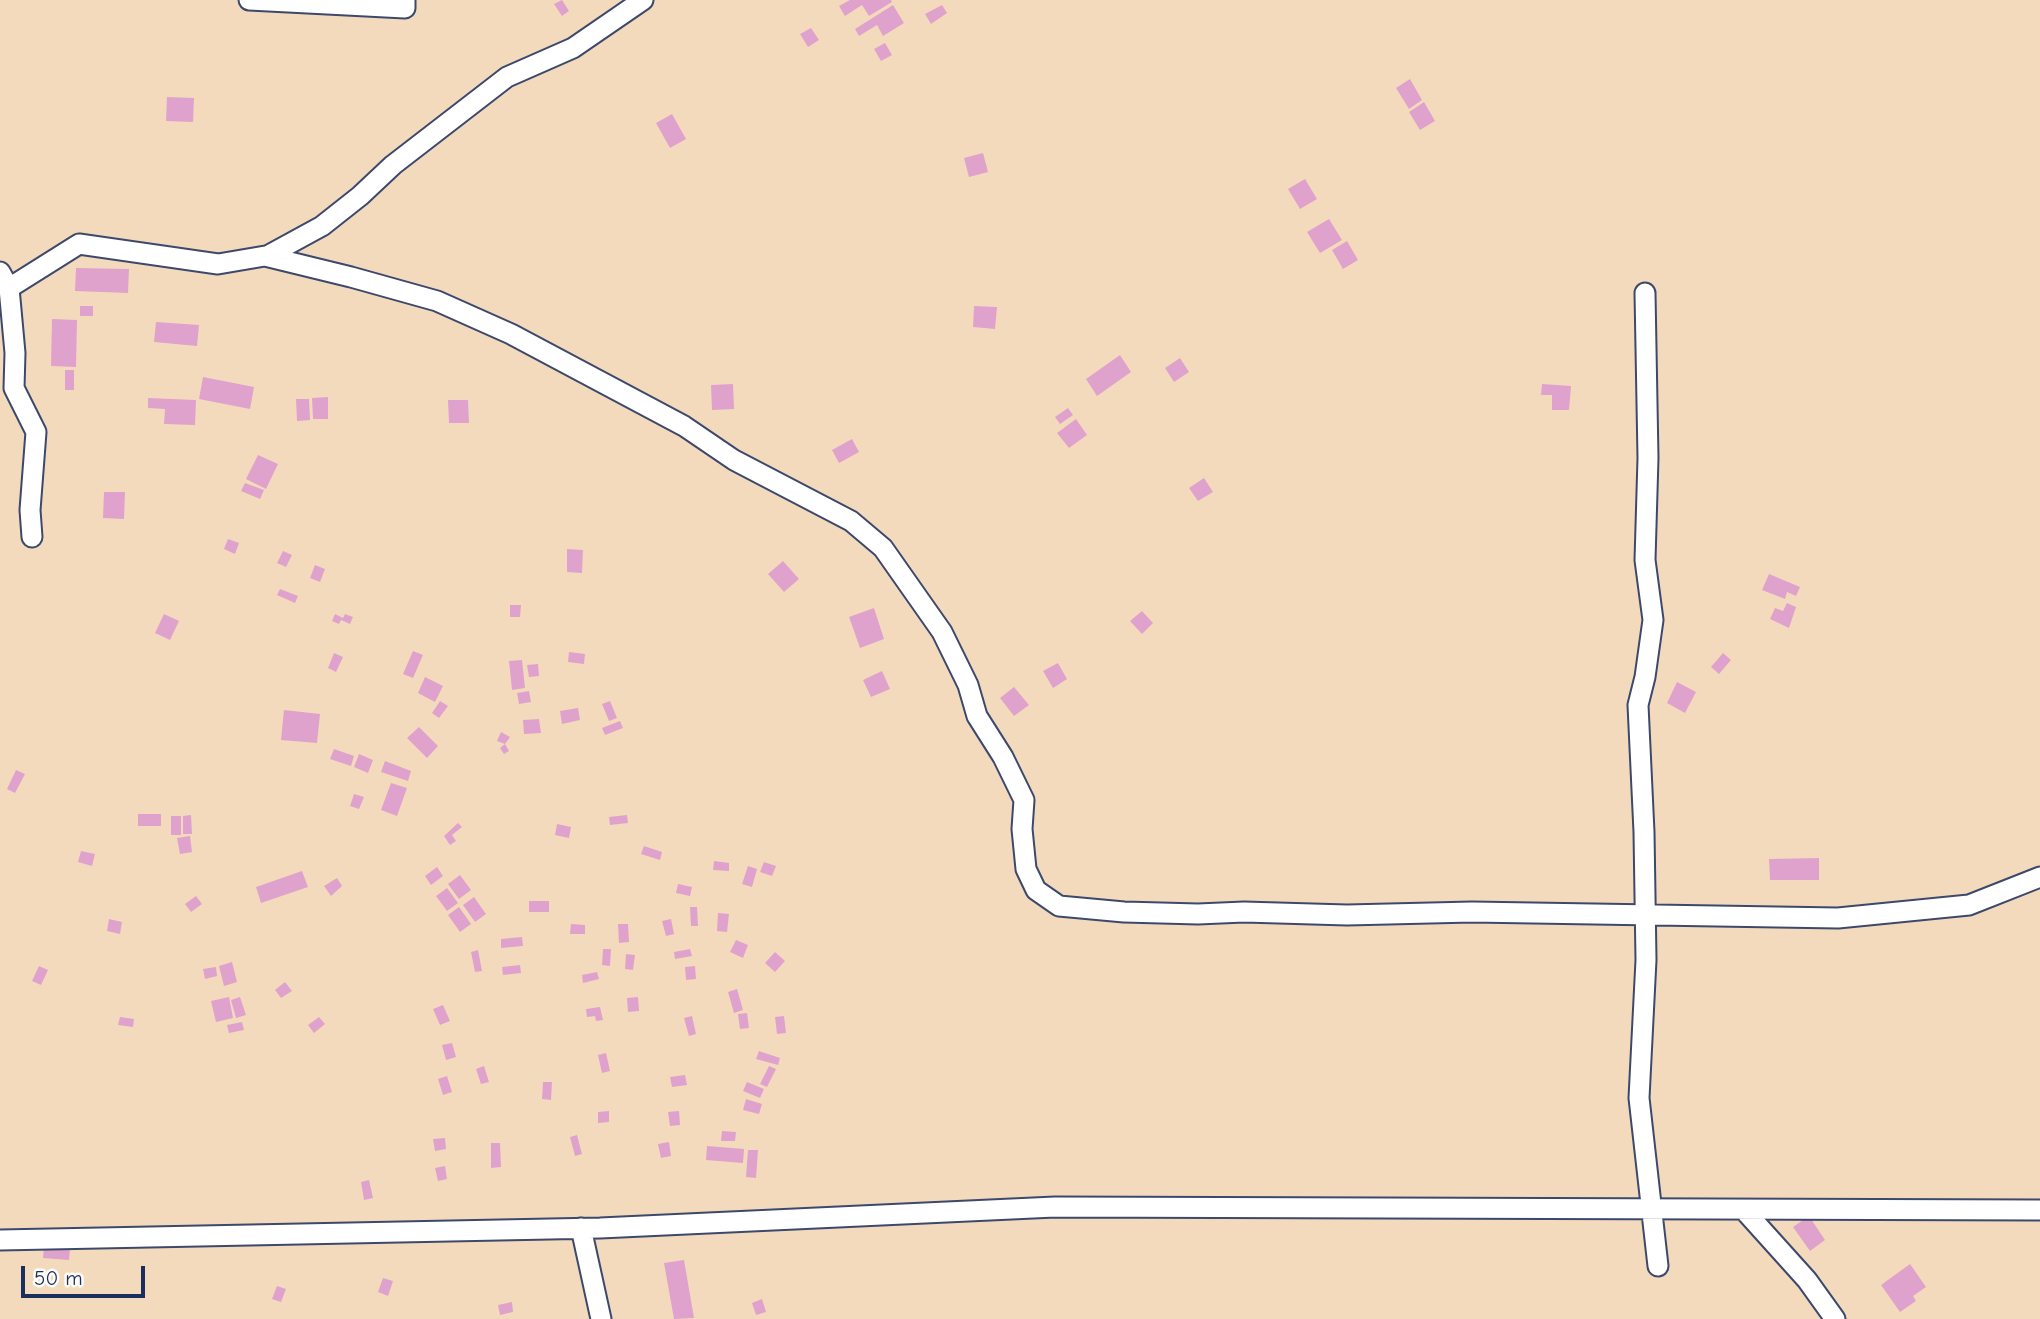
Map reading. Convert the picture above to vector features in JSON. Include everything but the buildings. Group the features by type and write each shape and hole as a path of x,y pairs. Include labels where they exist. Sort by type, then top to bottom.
{"street":[{"path":"248,0 405,8 405,0"},
{"path":"32,537 30,510 36,432 14,388 14,342 4,280 79,244 218,264 267,256 322,226 393,165 507,77 573,48 643,0"},
{"path":"267,256 437,301 511,334 684,425 734,460 851,521 883,548 942,632 968,685 977,716 1003,757 1024,800 1022,829 1026,869 1036,890 1059,906 1198,915 1244,912 1335,915 1472,912 1839,918 1969,905 2040,877"},
{"path":"1645,293 1648,458 1645,560 1653,620 1638,705 1646,914 1639,1098 1658,1266"},
{"path":"0,1240 581,1228 1055,1207 2040,1210"},
{"path":"1744,1210 1807,1280 1835,1319"},
{"path":"581,1228 601,1319"}]}
